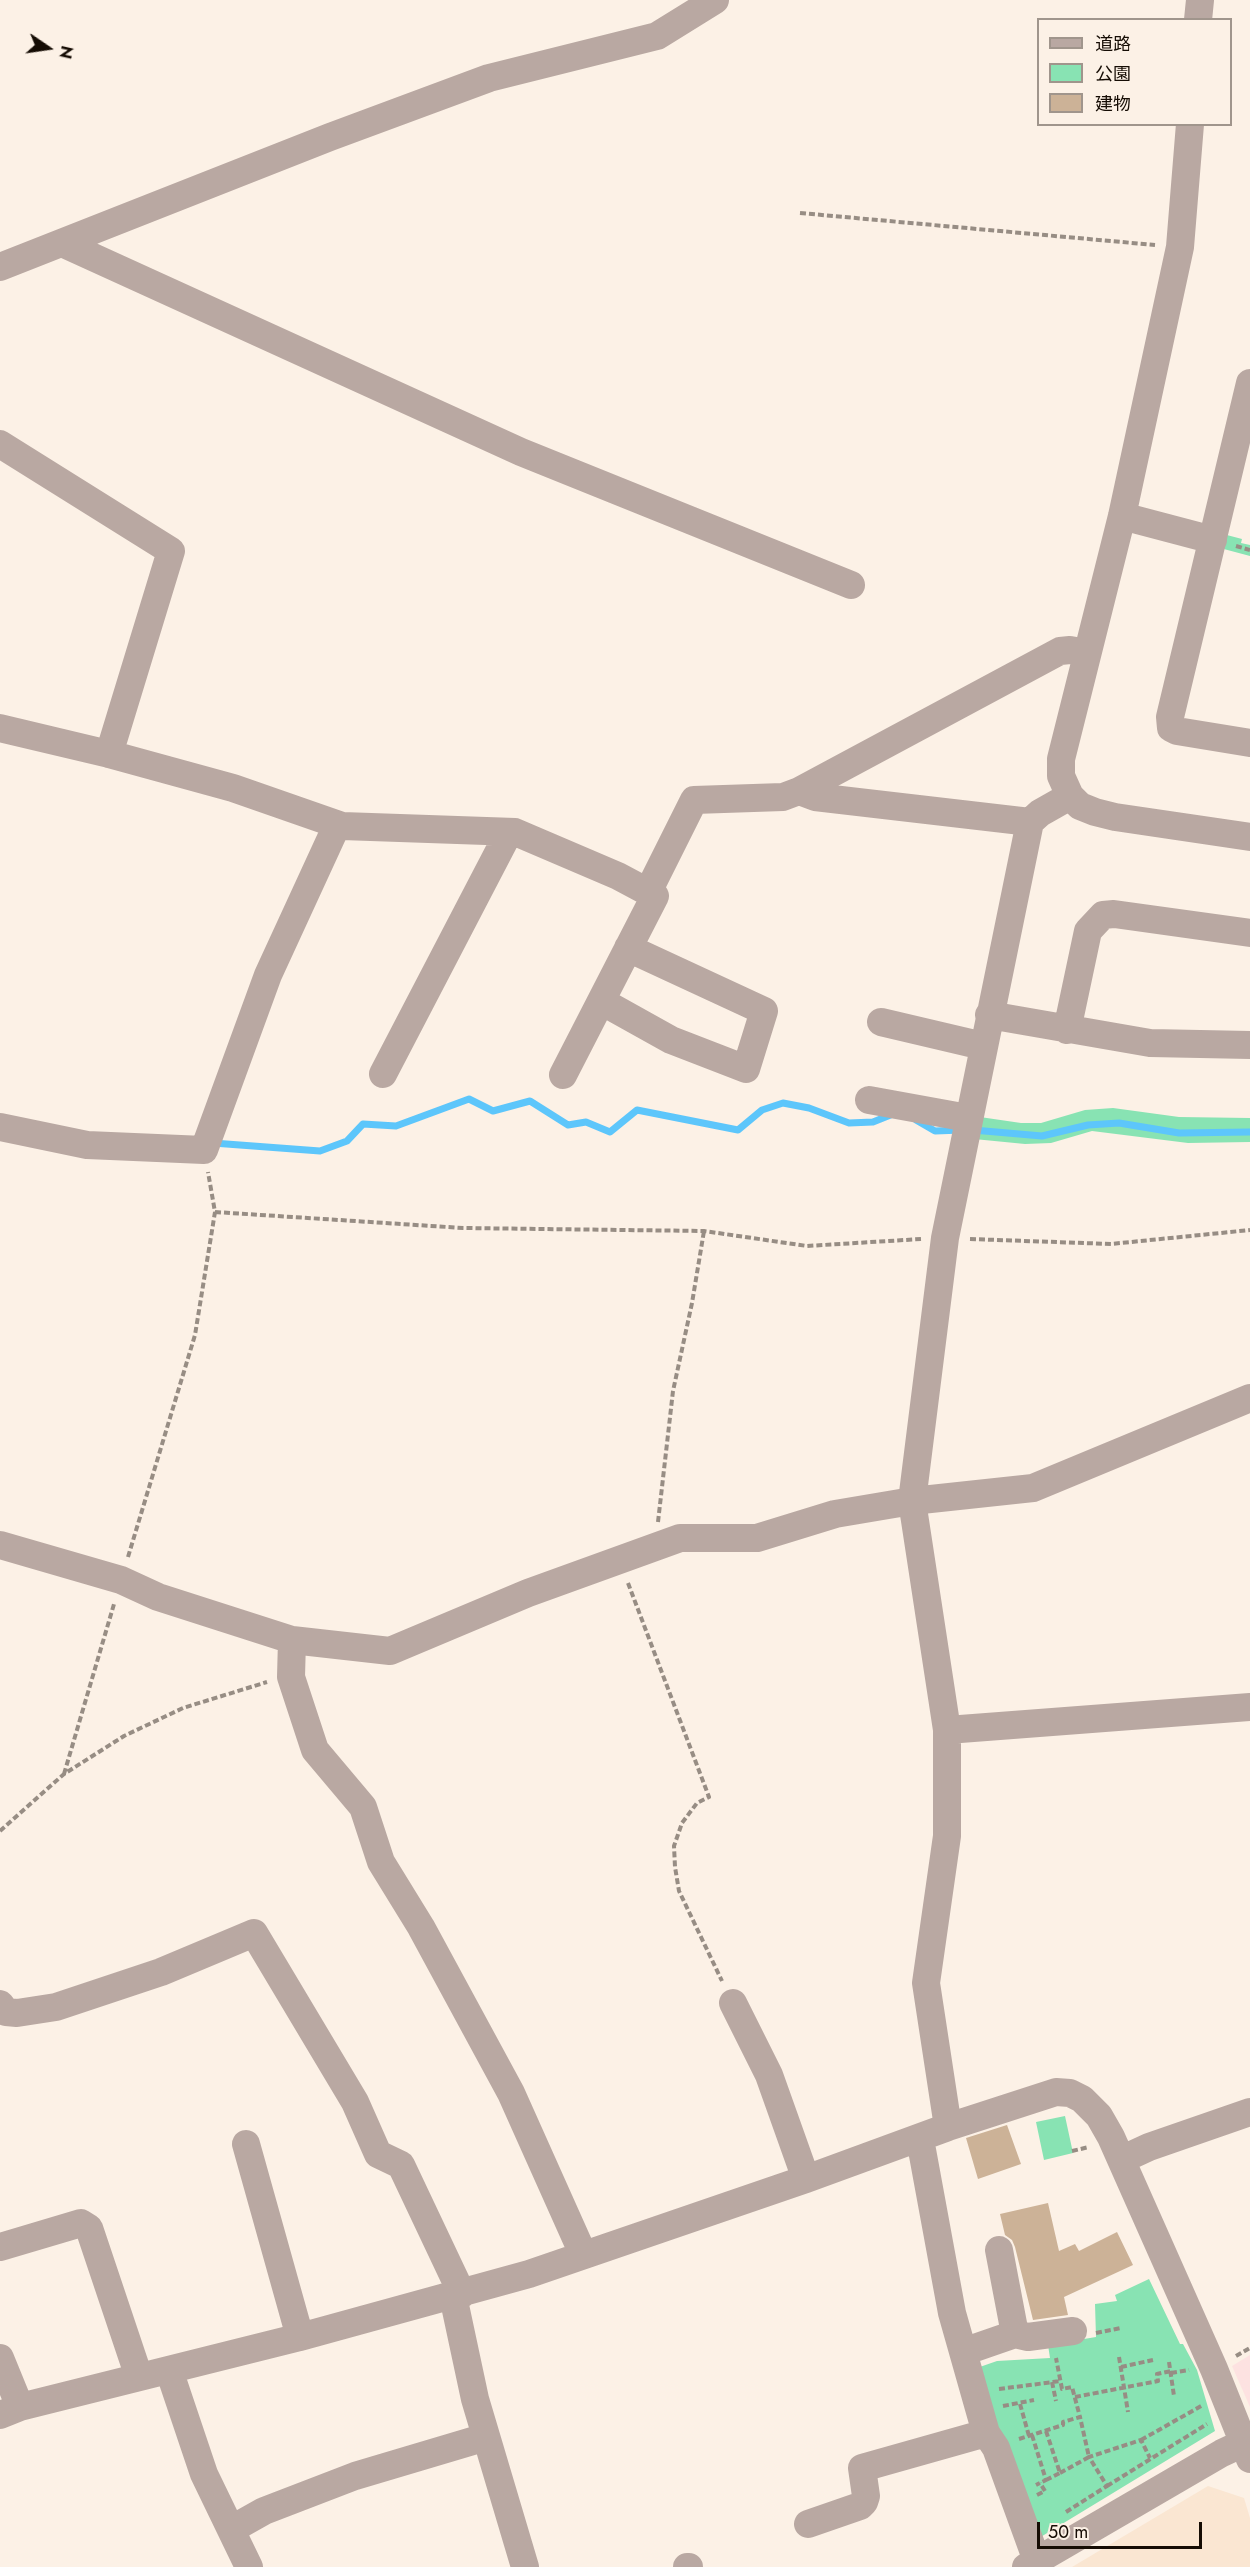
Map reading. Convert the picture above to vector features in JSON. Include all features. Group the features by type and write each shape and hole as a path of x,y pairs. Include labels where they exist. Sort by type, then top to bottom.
{"street":[{"path":"0,267 330,137 489,78 657,36 715,0"},
{"path":"1198,18 1200,0"},
{"path":"1190,126 1180,247 1122,516 1061,759 1061,776 1070,796 1080,806 1115,817 1250,837"},
{"path":"62,243 521,452 851,585"},
{"path":"1250,383 1170,717 1171,728 1177,731 1250,743"},
{"path":"0,444 171,551 109,754"},
{"path":"1122,516 1214,540"},
{"path":"648,892 694,800 783,797 799,791 1060,651 1087,653"},
{"path":"0,728 109,754 233,788 337,825 515,832 618,876 655,896 563,1075"},
{"path":"799,791 815,796 1030,822"},
{"path":"948,2127 926,1983 947,1836 946,1730 912,1501 945,1238 1030,822 1040,813 1070,796"},
{"path":"0,1127 87,1145 204,1150 268,975 337,825"},
{"path":"383,1074 509,832"},
{"path":"1067,1030 1088,931 1103,915 1114,914 1250,933"},
{"path":"601,1001 671,1040 746,1069 764,1011 628,948"},
{"path":"989,1015 1150,1043 1250,1045"},
{"path":"881,1022 983,1046"},
{"path":"869,1100 968,1118"},
{"path":"0,1545 121,1580 158,1597 292,1640 390,1651 528,1593 680,1538 756,1538 835,1514 912,1501 1033,1488 1250,1398"},
{"path":"292,1640 291,1677 315,1750 363,1807 381,1862 421,1927 511,2093 583,2254"},
{"path":"946,1730 1250,1707"},
{"path":"2,2011 17,2013 56,2007 161,1972 254,1933 355,2102 378,2154 401,2165 457,2295 475,2399 525,2567"},
{"path":"733,2003 769,2075 806,2179"},
{"path":"0,2358 10,2411 300,2337 529,2274 806,2179 948,2127 1047,2094 1070,2093 1082,2099 1099,2116 1123,2159 1248,2448 1222,2453 1031,2564 996,2448 1000,2437 963,2352 943,2270 920,2139"},
{"path":"1123,2159 1149,2147 1250,2112"},
{"path":"246,2144 300,2337"},
{"path":"0,2247 81,2223 89,2228 139,2377"},
{"path":"999,2250 1015,2334"},
{"path":"963,2352 1015,2334 1028,2337 1063,2332"},
{"path":"169,2370 204,2474 249,2567"},
{"path":"232,2529 264,2511 355,2476 486,2437"},
{"path":"808,2524 860,2506 864,2502 866,2496 862,2468 1000,2437"}],"path":[{"path":"800,213 1180,247"},
{"path":"64,1774 195,1335 215,1212 204,1150"},
{"path":"215,1212 463,1228 704,1231 807,1246 945,1238 1111,1244 1250,1230"},
{"path":"655,1546 674,1391 704,1231"},
{"path":"620,1560 709,1797 697,1803 682,1823 674,1846 675,1867 679,1891 733,2003"},
{"path":"0,1831 64,1774 124,1736 183,1708 253,1686 291,1677"},
{"path":"1072,2151 1091,2147"},
{"path":"1063,2332 1062,2389 1072,2387 1089,2457 1107,2487"},
{"path":"1119,2358 1128,2412"},
{"path":"1120,2367 1153,2360"},
{"path":"1169,2362 1174,2396"},
{"path":"1075,2397 1158,2381 1157,2374 1190,2370"},
{"path":"996,2385 998,2389 1061,2381"},
{"path":"1052,2382 1056,2401"},
{"path":"999,2407 1034,2400"},
{"path":"1020,2404 1046,2480"},
{"path":"1035,2486 1089,2457 1141,2440 1204,2405"},
{"path":"1000,2437 1031,2435 1080,2416"},
{"path":"1061,2516 1207,2424"},
{"path":"1046,2431 1060,2473"},
{"path":"1141,2440 1150,2458"}],"shaded area":[{"path":"1250,2355 1250,2407 1232,2366"},
{"path":"1208,2486 1244,2498 1250,2518 1250,2567 1072,2567"}],"green space":[{"path":"1223,534 1242,539 1241,543 1250,545 1250,556 1220,548"},
{"path":"1113,1108 1179,1117 1250,1118 1250,1142 1188,1143 1092,1131 1051,1143 1025,1144 974,1139 980,1117 1021,1123 1041,1123 1085,1110"},
{"path":"1065,2116 1073,2153 1044,2160 1036,2122"},
{"path":"1149,2279 1180,2344 1183,2344 1197,2370 1215,2431 1039,2538 974,2369 997,2361 1050,2358 1048,2345 1096,2337 1095,2304 1117,2301 1115,2295"}],"building":[{"path":"1007,2125 1021,2164 978,2179 966,2138"},
{"path":"1048,2203 1059,2251 1075,2244 1079,2251 1117,2232 1133,2265 1064,2297 1068,2315 1033,2320 1015,2247 1012,2240 1005,2235 1000,2214"}],"waterway":[{"path":"213,1143 320,1151 347,1141 363,1124 396,1126 469,1099 493,1111 530,1101 568,1125 586,1122 610,1132 637,1110 738,1130 762,1110 783,1103 809,1108 849,1123 873,1122 893,1114"},
{"path":"916,1120 935,1131 962,1130"},
{"path":"973,1130 1042,1136 1088,1125 1119,1123 1179,1133 1250,1132"}]}
